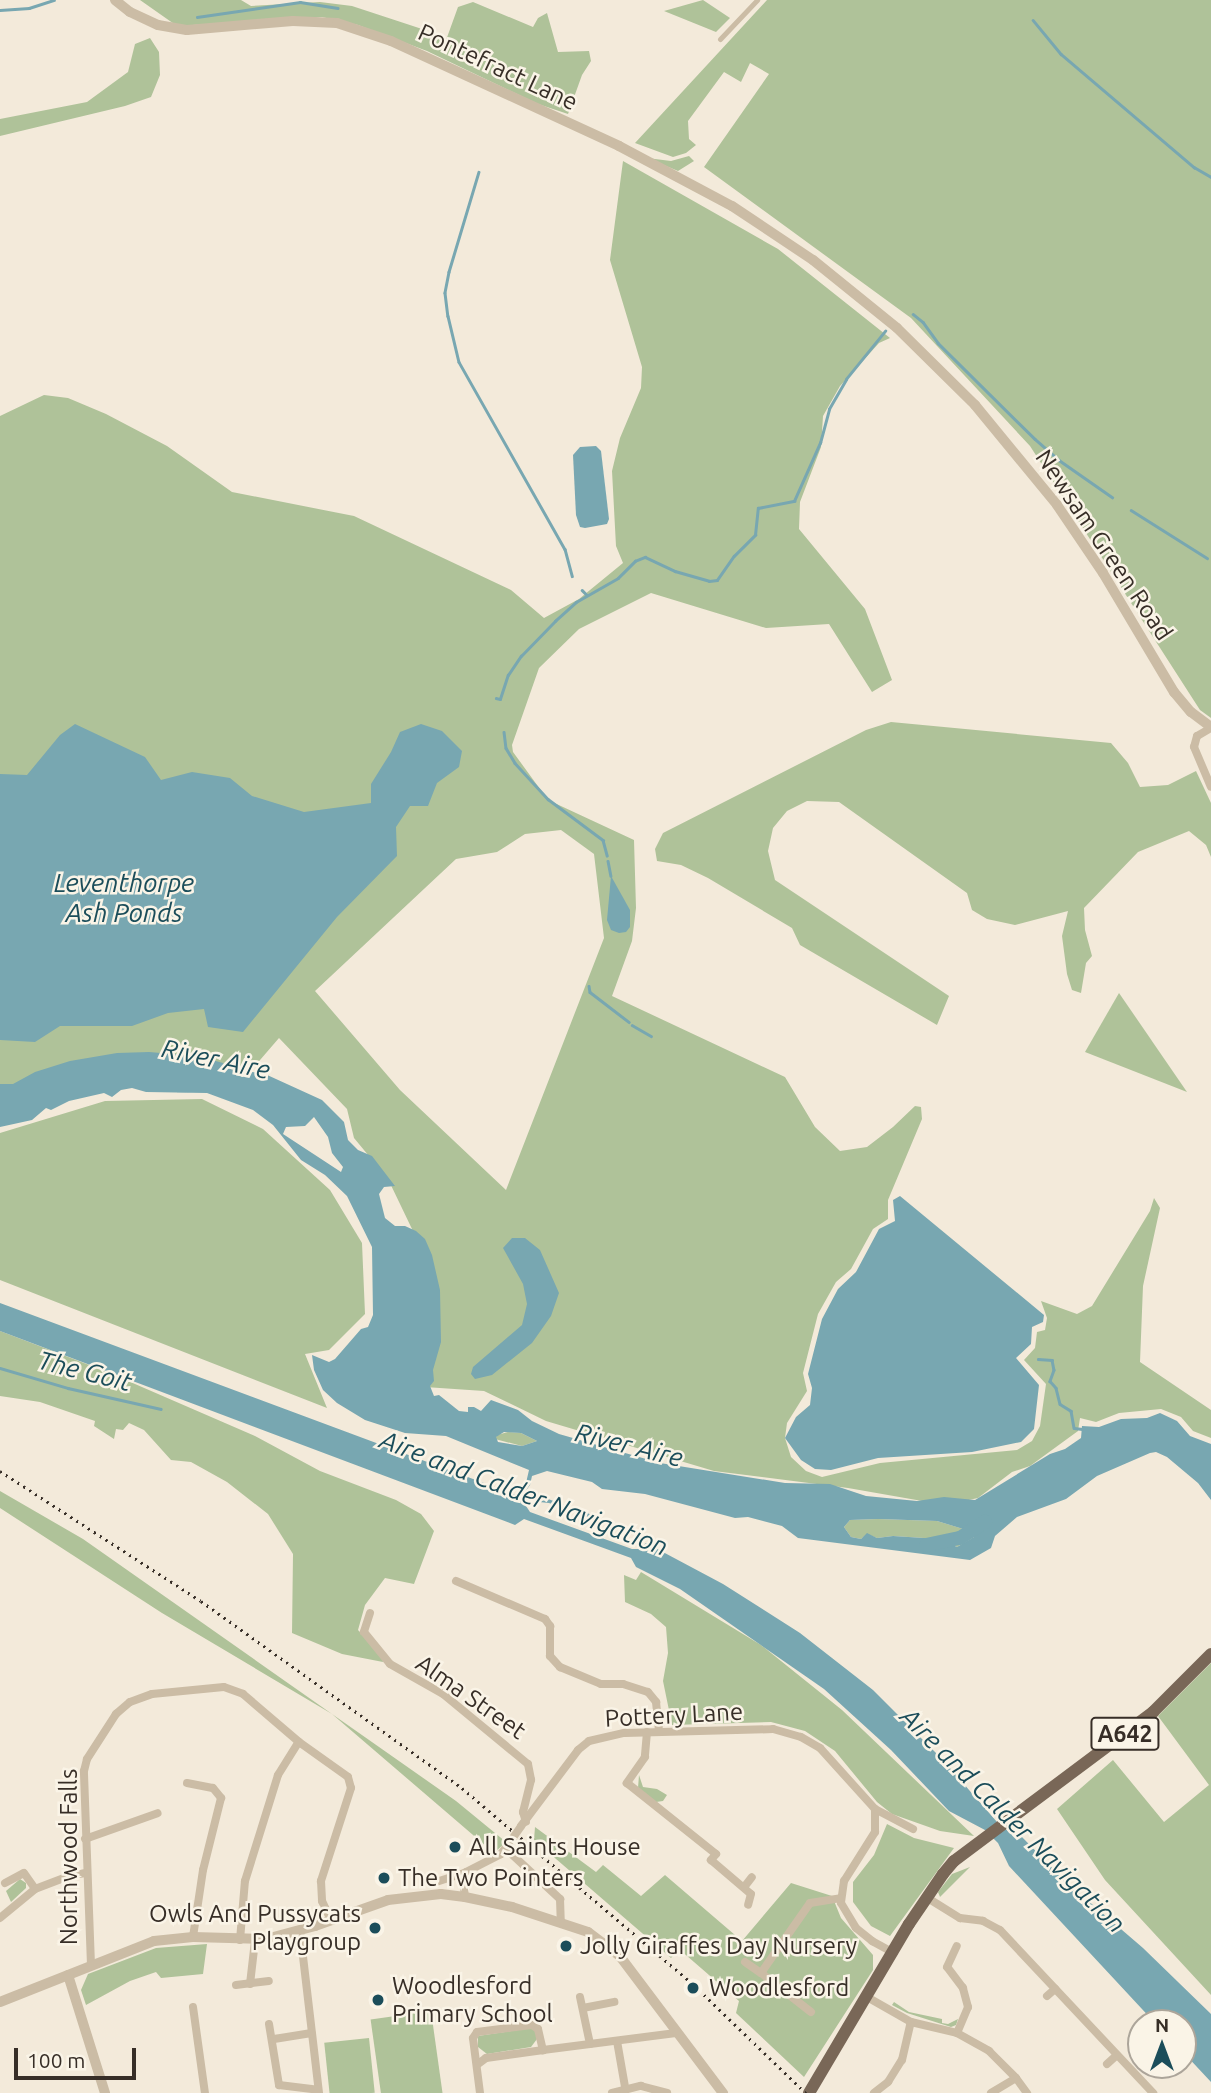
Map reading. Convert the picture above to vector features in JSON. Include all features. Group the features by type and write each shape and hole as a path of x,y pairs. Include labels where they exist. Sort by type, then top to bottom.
{"main road":[{"name":"A642","path":"808,2093 926,1897 954,1861 1153,1712 1211,1654"}],"street":[{"name":"Pontefract Lane","path":"114,0 130,12 158,25 187,30 293,21 338,24 391,41 619,146"},
{"path":"720,39 757,0"},
{"name":"Newsam Green Road","path":"619,146 733,206 813,260 929,357 998,431 1057,505 1116,594 1174,692 1191,712 1211,727 1197,736 1194,747 1211,788"},
{"path":"456,1581 545,1619 550,1626 550,1656 560,1667 601,1684 623,1684 648,1692 656,1702 659,1732"},
{"name":"Alma Street","path":"370,1613 364,1632 390,1664 443,1694 527,1763 531,1780 523,1812 523,1824"},
{"name":"Northwood Falls","path":"91,1965 84,1771 87,1759 116,1714 130,1702 152,1694 225,1687 243,1694 299,1742 348,1777 351,1788 321,1881 322,1901 331,1920"},
{"name":"Pottery Lane","path":"505,1848 578,1750 589,1741 603,1736 647,1732 773,1730 801,1737 827,1755 875,1809 912,1829"},
{"path":"647,1732 645,1757 627,1783 716,1854 711,1860 745,1886 751,1894 748,1905"},
{"path":"240,1940 244,1881 278,1774 299,1742"},
{"path":"187,1783 214,1788 221,1802 203,1870 193,1937"},
{"path":"875,1809 875,1832 844,1881 841,1898 844,1910 856,1928 894,1953"},
{"path":"86,1839 158,1813"},
{"path":"433,1883 466,1872 505,1848 560,1899 561,1922"},
{"path":"465,1897 463,1881 466,1872"},
{"path":"5,1883 24,1873 35,1889"},
{"path":"0,1918 35,1889 72,1875 86,1873"},
{"path":"745,1886 752,1877"},
{"path":"0,2002 153,1941 193,1937 255,1941 300,1931 388,1900 441,1894 465,1897 561,1922 588,1932 620,1955 723,2093"},
{"path":"926,1897 960,1918 992,1924 1153,2093"},
{"path":"761,1973 810,1903 841,1898"},
{"path":"269,2024 274,2039 279,2085 319,2092 300,1931"},
{"path":"250,1983 255,1941"},
{"path":"957,1946 947,1967 963,1988 968,2007 957,2033"},
{"path":"745,1962 811,2012"},
{"path":"68,1975 105,2093"},
{"path":"236,1985 269,1981"},
{"path":"1047,1996 1055,1989"},
{"path":"580,1997 590,2044"},
{"path":"867,1997 911,2022 957,2033 989,2051 1027,2093"},
{"path":"583,2008 614,2002"},
{"path":"193,2007 205,2093"},
{"path":"874,2093 888,2082 902,2060 911,2022"},
{"path":"480,2093 474,2038 479,2031 532,2025 538,2029 543,2050"},
{"path":"274,2039 312,2033"},
{"path":"478,2064 482,2059 676,2033"},
{"path":"617,2041 625,2087"},
{"path":"1107,2064 1117,2055"},
{"path":"992,2093 1016,2078"},
{"path":"888,2082 896,2091"},
{"path":"612,2093 625,2087 641,2086 667,2093"}],"green space":[{"path":"140,0 241,0 251,6 320,2 352,6 422,29 445,43 458,7 473,2 533,27 538,18 547,13 558,52 589,51 591,61 582,75 568,114 538,104 427,51 358,25 322,17 177,26"},
{"path":"703,0 730,18 716,32 664,11"},
{"path":"767,0 1211,0 1211,718 1200,710 1030,446 911,318 704,167 769,74 750,63 741,82 724,72 688,121 689,139 696,145 686,153 673,157 635,143"},
{"path":"150,38 159,52 160,75 151,97 125,106 0,136 0,119 87,102 128,72 135,44"},
{"path":"689,156 694,161 678,171 647,158 671,161"},
{"path":"623,161 778,249 890,338 879,343 840,386 823,416 821,447 800,502 799,529 865,609 892,680 872,692 829,624 766,628 651,593 579,629 539,668 512,745 513,752 548,800 634,840 636,908 632,941 612,996 785,1077 815,1127 840,1151 867,1147 915,1106 921,1107 922,1119 888,1200 888,1219 873,1229 851,1269 836,1282 818,1314 803,1373 807,1391 787,1423 785,1438 791,1457 806,1471 822,1477 880,1463 1017,1450 1032,1441 1040,1426 1046,1384 1024,1360 1035,1348 1037,1332 1045,1330 1047,1318 1041,1301 1077,1314 1092,1306 1150,1211 1154,1198 1160,1208 1143,1286 1140,1362 1211,1410 1211,1438 1193,1431 1181,1417 1161,1409 1119,1413 1096,1422 1080,1418 1078,1431 1030,1466 1012,1472 978,1498 945,1505 848,1488 714,1471 546,1421 484,1391 425,1387 425,1272 412,1229 388,1179 354,1138 347,1109 279,1038 247,1075 128,1058 0,1091 0,416 44,395 68,398 106,414 167,446 232,492 354,516 511,590 544,618 579,599 623,563 616,546 612,471 620,438 641,388 642,367 610,260","holes":["561,830 594,854 604,938 506,1190 400,1090 315,991 456,859 497,852 525,834"]},
{"path":"891,722 1111,743 1128,763 1140,787 1168,785 1196,771 1211,803 1211,857 1206,845 1189,831 1138,852 1084,908 1085,930 1092,956 1086,963 1081,993 1072,990 1067,974 1062,936 1068,911 1015,925 987,919 972,910 967,893 839,802 807,801 787,811 773,828 768,851 775,880 949,996 937,1025 800,945 792,928 708,878 681,865 657,861 655,849 663,833 866,730"},
{"path":"1119,993 1187,1092 1085,1052"},
{"path":"202,1099 263,1129 330,1190 362,1243 365,1314 329,1350 305,1354 327,1408 0,1280 0,1133 105,1101"},
{"path":"0,1331 105,1371 255,1436 320,1471 396,1500 421,1514 434,1531 414,1584 385,1578 365,1605 358,1630 382,1656 383,1662 342,1654 292,1633 293,1554 268,1514 227,1482 191,1462 171,1460 144,1430 129,1423 123,1430 116,1429 114,1439 94,1426 95,1421 40,1402 0,1396"},
{"path":"521,1433 537,1441 522,1446 495,1439 497,1435"},
{"path":"0,1491 83,1539 332,1714 162,1613 0,1508"},
{"path":"850,1520 937,1521 970,1531 974,1537 957,1547 940,1539 893,1536 877,1538 867,1534 861,1539 851,1537 844,1527"},
{"path":"641,1572 761,1645 842,1710 974,1836 940,1831 892,1814 877,1802 835,1751 805,1731 771,1722 672,1725 663,1681 668,1653 666,1627 651,1614 625,1602 624,1575 636,1580"},
{"path":"1211,1663 1211,1995 1105,1880 1057,1809 1113,1760 1164,1822 1209,1785 1158,1716"},
{"path":"332,1714 456,1801 506,1842 494,1853"},
{"path":"639,1775 643,1787 657,1789 667,1795 663,1801 656,1802 638,1788"},
{"path":"887,1824 914,1838 954,1848 890,1936 871,1926 853,1902 853,1882 874,1855"},
{"path":"535,1827 596,1872 603,1865 641,1896 665,1875 742,1941 791,1883 832,1896 841,1918 873,1955 873,1970 804,2077 736,2013 739,2001 679,1949 671,1958 534,1840"},
{"path":"970,1867 940,1897 938,1892 952,1874"},
{"path":"20,1879 26,1883 26,1888 11,1902 6,1891"},
{"path":"207,1944 203,1974 161,1978 156,1972 130,1981 86,2005 81,1990 88,1974 156,1948"},
{"path":"894,2002 909,2012 942,2019 942,2023 948,2024 958,2019 956,2025 951,2027 907,2013 892,2005"},
{"path":"431,2011 443,2093 381,2093 371,2019"},
{"path":"531,2028 535,2030 537,2039 531,2047 487,2054 478,2047 478,2036"},
{"path":"369,2038 375,2093 330,2093 324,2043"}],"water":[{"path":"596,446 601,451 609,519 607,524 585,528 580,527 576,515 573,455 580,447"},
{"name":"Leventhorpe Ash Ponds","path":"75,724 145,757 161,780 192,772 230,778 252,796 304,812 371,803 371,784 400,732 421,724 442,731 462,751 459,767 437,783 428,806 410,806 396,827 397,856 337,917 243,1032 208,1027 204,1009 168,1013 132,1026 60,1026 35,1042 0,1040 0,774 27,775 60,735"},
{"path":"611,876 630,910 630,927 626,932 611,930 607,920"},
{"name":"Aire and Calder Navigation","path":"149,1052 197,1056 223,1063 242,1077 252,1072 265,1074 322,1100 344,1122 348,1140 358,1150 372,1156 395,1186 384,1187 379,1194 385,1218 395,1226 405,1226 416,1231 425,1239 432,1255 440,1290 441,1342 433,1370 434,1381 430,1386 434,1396 439,1395 459,1411 468,1412 468,1407 474,1407 481,1411 491,1400 518,1410 532,1421 559,1434 660,1463 785,1483 830,1484 866,1496 917,1501 944,1497 975,1500 1081,1438 1082,1426 1099,1427 1121,1419 1147,1418 1160,1413 1177,1421 1190,1436 1211,1444 1211,1500 1198,1483 1167,1457 1156,1452 1150,1453 1097,1476 1066,1499 1017,1517 995,1536 991,1548 970,1560 798,1538 782,1526 748,1517 735,1518 645,1494 602,1489 592,1482 547,1471 532,1476 530,1485 521,1497 536,1505 524,1503 530,1512 632,1549 640,1549 646,1543 723,1584 800,1633 873,1690 942,1759 997,1822 1013,1835 1021,1836 1065,1881 1143,1948 1211,2014 1211,2082 1197,2067 1197,2009 1142,2009 1009,1866 998,1843 985,1830 949,1811 891,1750 824,1689 680,1589 636,1567 631,1558 524,1519 515,1525 0,1331 0,1303 516,1495 526,1483 529,1470 446,1436 405,1433 365,1420 337,1403 323,1390 314,1370 312,1355 329,1362 335,1359 361,1329 368,1327 373,1315 372,1247 347,1196 325,1175 301,1160 273,1125 253,1110 207,1093 146,1092 132,1088 121,1090 112,1097 104,1093 69,1101 51,1110 46,1108 32,1120 0,1127 0,1084 13,1084 35,1072 70,1061 117,1053","holes":["314,1117 328,1137 332,1153 343,1167 341,1172 283,1134 286,1127 305,1126","504,1432 521,1433 537,1441 522,1446 498,1442 496,1437","850,1520 937,1521 973,1532 974,1537 957,1547 940,1539 893,1536 877,1538 867,1533 861,1539 851,1537 844,1527"]},
{"path":"900,1196 1044,1315 1043,1322 1032,1327 1031,1344 1016,1358 1039,1385 1034,1429 1021,1442 972,1452 878,1458 831,1470 815,1469 801,1460 785,1438 796,1417 810,1405 812,1388 808,1374 822,1319 838,1289 856,1272 879,1229 895,1221 893,1200"},
{"path":"512,1238 525,1238 540,1250 559,1293 551,1316 532,1343 492,1375 475,1379 471,1374 473,1367 522,1325 527,1304 523,1284 503,1248"},
{"path":"548,1499 592,1515 590,1518 539,1502"}],"waterway":[{"path":"0,10 29,8 54,0"},
{"path":"197,17 300,2 338,8"},
{"path":"1033,20 1061,54 1194,167 1211,177"},
{"path":"479,172 449,272 445,293 448,316 459,362 565,549 572,576"},
{"path":"913,314 923,322 938,343 1035,439 1059,460 1112,497"},
{"path":"496,698 500,699 508,675 521,656 555,621 576,602 618,578 635,561 645,557 675,571 709,581 717,580 734,556 755,535 758,508 794,501 820,443 829,409 846,379 885,331"},
{"path":"1131,510 1207,558"},
{"path":"582,590 587,595"},
{"path":"504,732 506,748 515,763 548,799 603,840 607,855"},
{"path":"608,861 611,876"},
{"path":"589,986 590,992 629,1022"},
{"path":"632,1025 651,1036"},
{"path":"1038,1359 1052,1360 1054,1370 1050,1381 1056,1388 1060,1404 1071,1411 1074,1428 1082,1429"},
{"name":"The Goit","path":"0,1368 68,1388 161,1409"},
{"name":"River Aire","path":"926,1545 960,1538 985,1522"}],"railway":[{"path":"0,1471 201,1601 462,1788 694,1985 806,2093"}],"place":[{"name":"All Saints House","path":"455,1847"},
{"name":"The Two Pointers","path":"384,1878"},
{"name":"Owls And Pussycats Playgroup","path":"375,1928"},
{"name":"Jolly Giraffes Day Nursery","path":"566,1946"},
{"name":"Woodlesford","path":"693,1988"},
{"name":"Woodlesford Primary School","path":"378,2000"}]}
